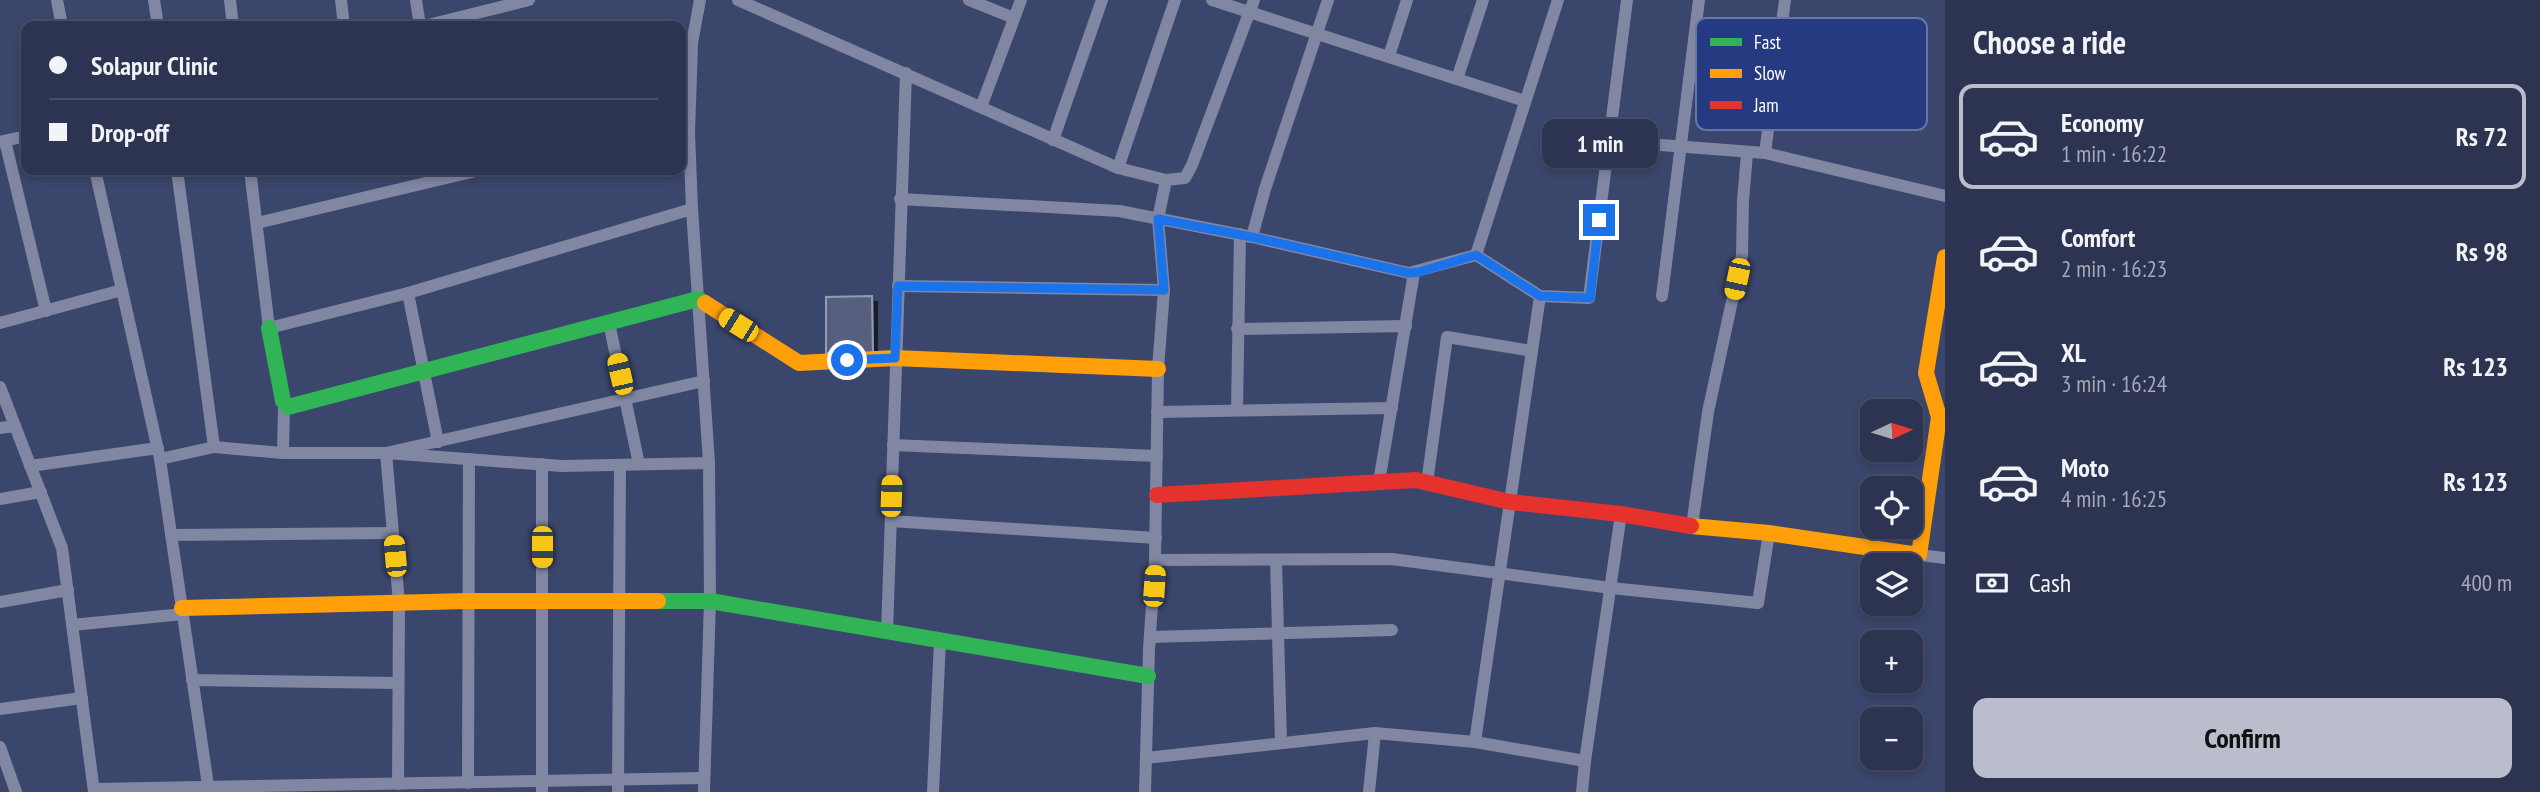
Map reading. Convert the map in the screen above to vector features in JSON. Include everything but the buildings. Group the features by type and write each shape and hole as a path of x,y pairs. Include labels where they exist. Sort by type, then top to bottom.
{"street":[{"path":"57,0 61,21"},
{"path":"154,0 157,21"},
{"path":"230,0 232,21"},
{"path":"341,0 343,21"},
{"path":"416,0 421,21"},
{"path":"443,21 529,0"},
{"path":"686,88 687,44 700,0"},
{"path":"970,0 1014,18"},
{"path":"981,107 1021,0"},
{"path":"1053,139 1102,0"},
{"path":"1118,168 1175,0"},
{"path":"1212,0 1252,6 1317,33 1525,102"},
{"path":"1237,410 1237,329 1246,236 1265,190 1328,0"},
{"path":"1389,57 1407,0"},
{"path":"1457,79 1483,0"},
{"path":"1476,255 1558,0"},
{"path":"900,200 1119,211 1414,273 1476,255 1540,296 1590,298 1627,0"},
{"path":"1697,18 1699,0"},
{"path":"1783,18 1785,0"},
{"path":"745,1 1118,168 1166,180 1185,178 1192,165 1252,6"},
{"path":"1661,296 1696,26"},
{"path":"887,632 906,74"},
{"path":"1765,153 1768,130"},
{"path":"21,137 2,142 46,311"},
{"path":"1609,141 1765,153 1945,196"},
{"path":"686,143 709,463 710,601 704,792"},
{"path":"1692,526 1708,412 1742,255 1747,153"},
{"path":"96,175 159,453 208,790"},
{"path":"178,175 214,447"},
{"path":"251,175 269,328 284,405 284,453"},
{"path":"257,223 459,175"},
{"path":"1145,792 1156,538 1158,369 1164,290 1158,219 1166,180"},
{"path":"269,328 408,293 692,209"},
{"path":"1919,553 1938,418 1926,373 1939,328 1945,257"},
{"path":"1379,482 1414,273"},
{"path":"898,286 1164,290"},
{"path":"0,323 122,290"},
{"path":"408,293 439,442"},
{"path":"1475,742 1540,296"},
{"path":"284,405 293,407 698,299 799,363 895,358 1158,369"},
{"path":"609,323 639,464"},
{"path":"1237,329 1406,326"},
{"path":"1427,483 1447,337 1532,351"},
{"path":"386,453 704,381"},
{"path":"0,387 62,548 94,791 384,788 398,784 468,783 542,787 618,786 704,778"},
{"path":"1157,412 1392,408"},
{"path":"0,428 15,426"},
{"path":"893,445 1157,456"},
{"path":"30,466 214,447 284,453 386,453 541,464 709,463"},
{"path":"386,453 399,603 398,784"},
{"path":"468,783 469,459"},
{"path":"541,464 542,787"},
{"path":"618,786 621,464"},
{"path":"1157,495 1416,480 1510,502 1621,514 1692,526 1769,533 1905,553"},
{"path":"0,499 41,492"},
{"path":"1582,792 1621,514"},
{"path":"891,522 1156,538"},
{"path":"171,535 393,533"},
{"path":"1155,561 1392,559 1611,588 1758,603 1769,533"},
{"path":"1923,555 1945,558"},
{"path":"1276,559 1281,742"},
{"path":"0,602 68,590"},
{"path":"72,625 182,611 469,601 710,601 1148,676"},
{"path":"1150,637 1392,630"},
{"path":"933,792 940,641"},
{"path":"192,680 398,683"},
{"path":"0,709 82,698"},
{"path":"1146,758 1376,733 1475,742 1585,761"},
{"path":"1369,792 1376,733"},
{"path":"0,747 16,792"}],"traffic: fast":[{"path":"269,328 283,401 288,407 698,299 705,303"},
{"path":"658,601 710,601 1148,676"}],"traffic: slow":[{"path":"1691,526 1769,533 1919,555 1939,417 1926,373 1945,257"},
{"path":"705,303 799,363 895,358 1158,369"},
{"path":"182,608 469,601 658,601"}],"traffic: jam":[{"path":"1157,495 1416,480 1510,502 1621,514 1691,526"}],"route":[{"path":"847,360 895,358 898,286 1164,290 1158,219 1252,237 1409,273 1476,255 1540,296 1590,298 1599,220"}]}
